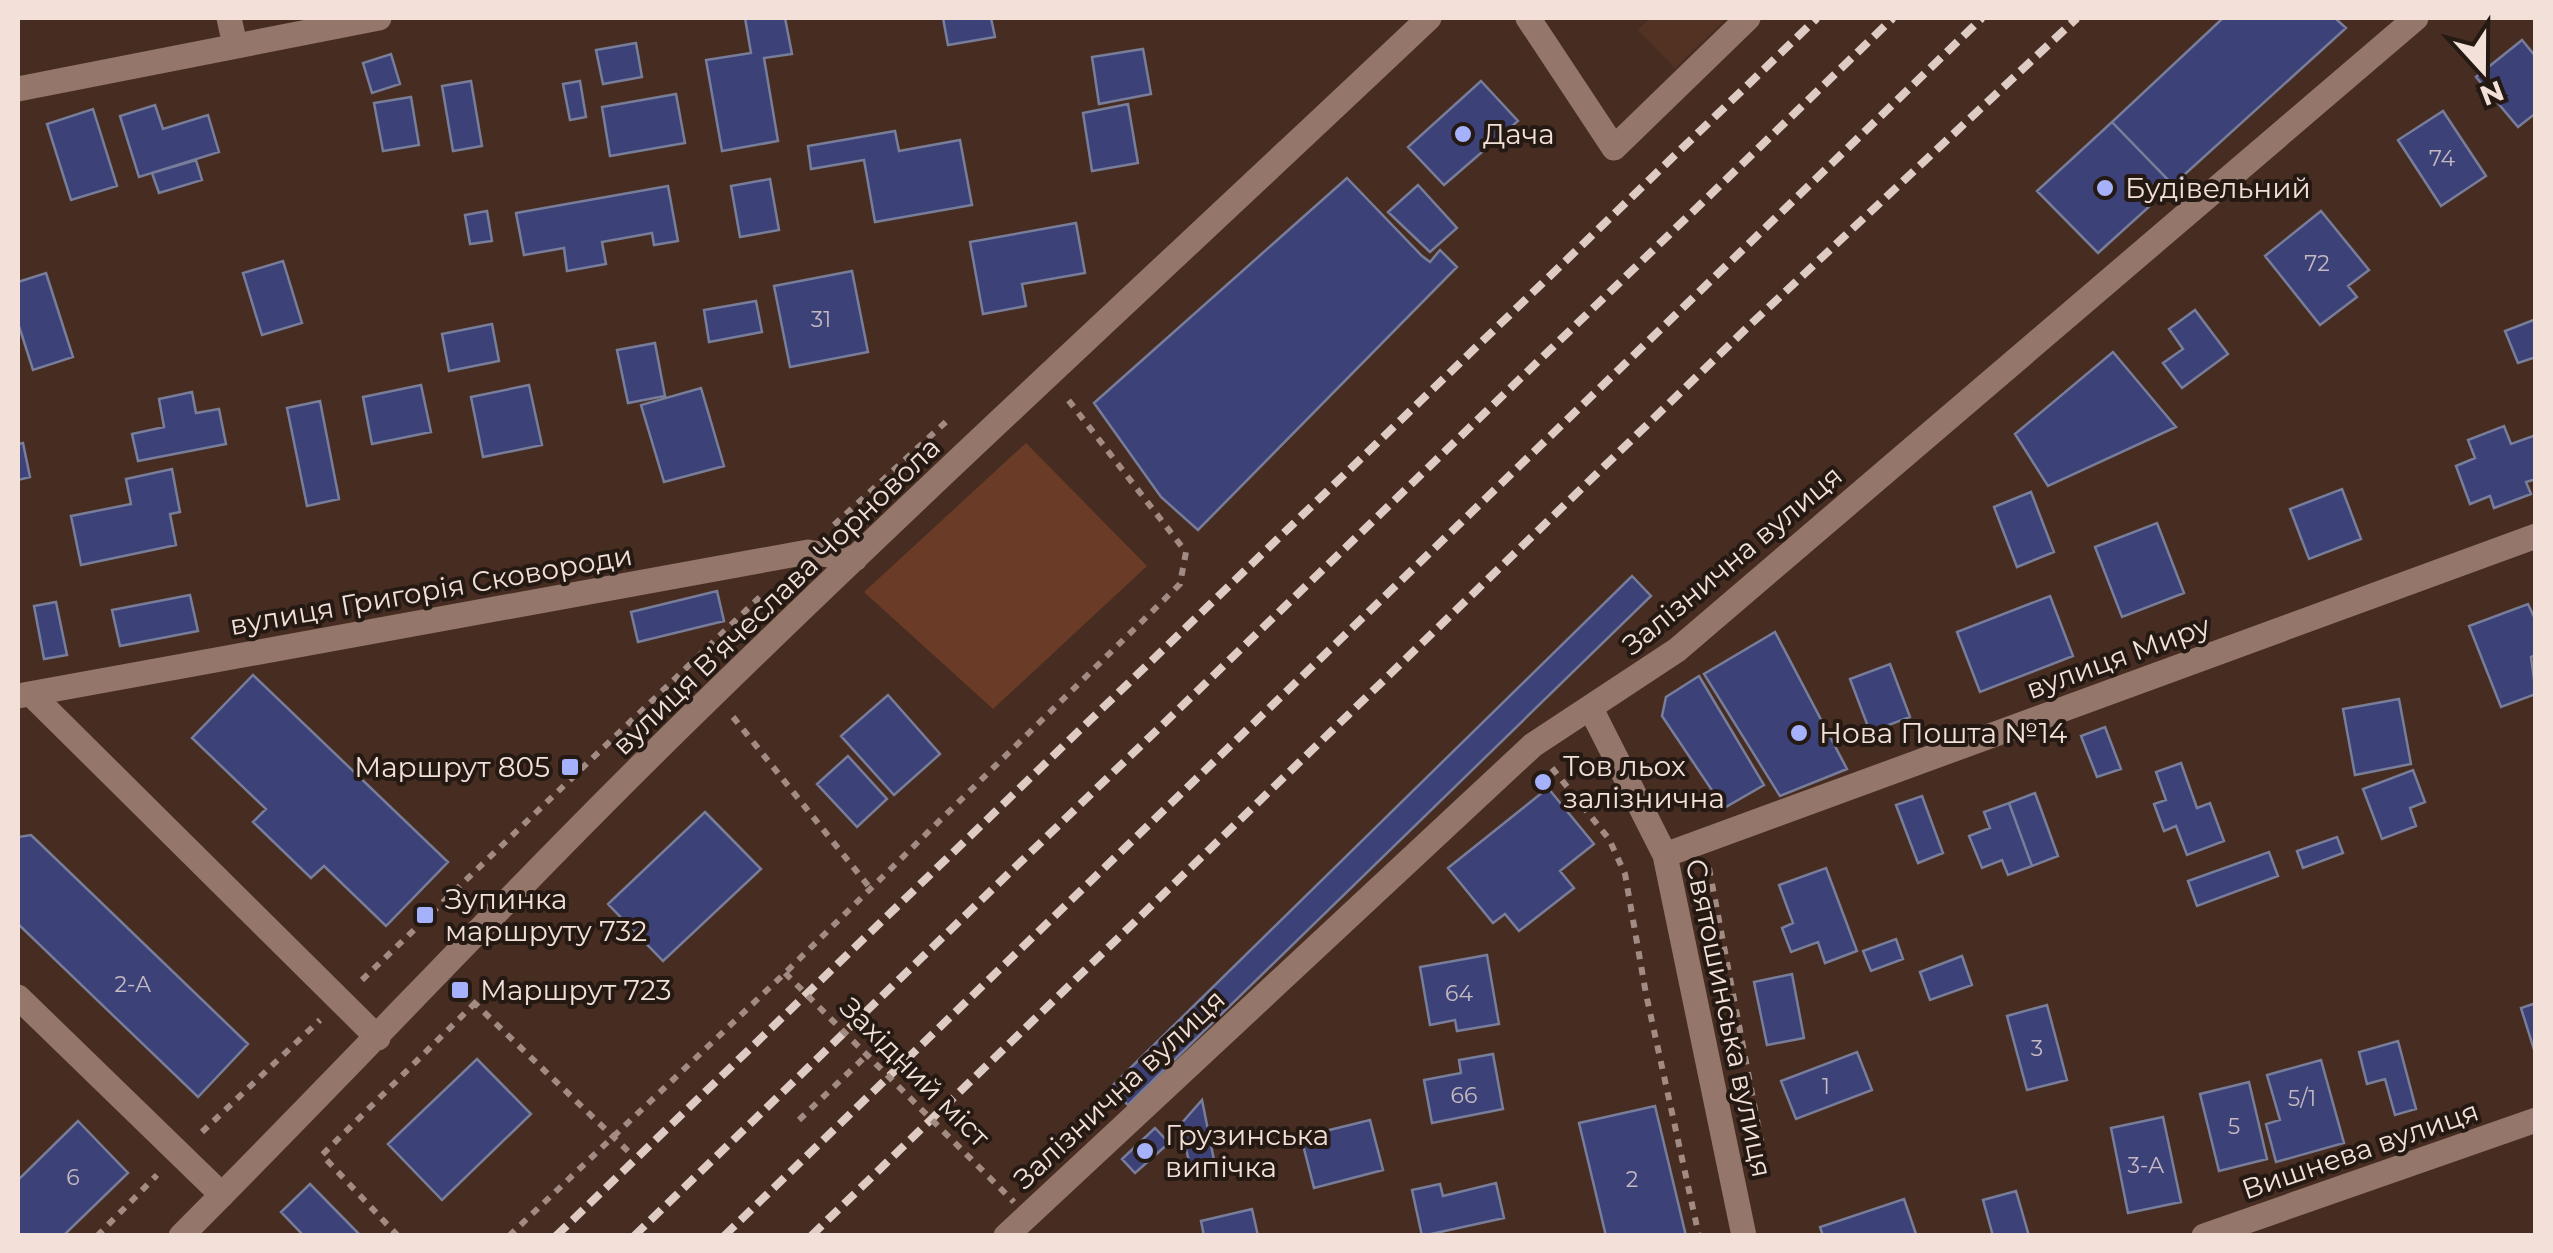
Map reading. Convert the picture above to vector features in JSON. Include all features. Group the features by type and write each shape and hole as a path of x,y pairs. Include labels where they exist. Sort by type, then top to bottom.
{"street":[{"path":"229,18 235,45"},
{"path":"18,89 380,18"},
{"name":"вулиця Вʼячеслава Чорновола","path":"181,1236 378,1038 437,970 714,694 1428,18"},
{"path":"1528,18 1614,148 1748,18"},
{"name":"Залізнична вулиця","path":"1006,1236 1533,745 1677,650 2416,18"},
{"name":"вулиця Миру","path":"1665,854 2536,536"},
{"name":"вулиця Григорія Сковороди","path":"24,695 808,552 855,559"},
{"path":"24,695 378,1038"},
{"name":"Святошинська вулиця","path":"1591,709 1665,854 1744,1236"},
{"path":"18,997 222,1194"},
{"name":"Вишнева вулиця","path":"2204,1236 2536,1120"}],"path":[{"path":"510,1236 786,973 1180,584 1186,552 1050,376"},
{"path":"829,529 962,408"},
{"path":"98,1236 179,1153 767,590"},
{"path":"686,666 714,694 870,888"},
{"path":"1533,745 1609,839 1625,874 1646,994 1699,1236"},
{"path":"1704,842 1764,1160"},
{"path":"437,970 629,1152"},
{"name":"Західний міст","path":"786,973 1014,1202"},
{"path":"398,1236 322,1155 474,1004"},
{"path":"799,1120 866,1055"}],"shaded area":[{"path":"1650,18 1727,18 1675,68 1638,30"},
{"path":"1026,443 1147,566 993,709 864,592"}],"building":[{"path":"745,18 785,18 792,54 764,58 778,141 722,151 706,60 751,53"},
{"path":"943,18 991,18 995,37 948,45"},
{"path":"2223,18 2335,18 2346,28 2173,185 2112,122"},
{"path":"2522,40 2536,57 2536,113 2518,127 2476,77"},
{"path":"636,43 642,77 603,84 596,50"},
{"path":"1143,49 1151,94 1099,104 1092,57"},
{"path":"391,54 400,84 372,93 363,63"},
{"path":"471,81 482,146 453,151 442,86"},
{"path":"580,81 586,117 570,120 563,84"},
{"name":"Дача","path":"1481,81 1518,121 1444,185 1408,147"},
{"path":"676,94 685,143 610,156 602,107"},
{"path":"411,97 419,145 383,151 374,103"},
{"path":"1128,104 1138,163 1092,171 1083,113"},
{"path":"155,105 163,129 208,115 219,152 139,177 120,116"},
{"path":"93,109 117,186 71,200 47,124"},
{"path":"2443,111 2486,176 2441,206 2398,140"},
{"name":"Будівельний","path":"2112,122 2173,185 2098,253 2037,191"},
{"path":"895,131 899,151 960,140 972,205 875,222 864,160 811,169 808,146"},
{"path":"196,160 202,180 159,193 152,173"},
{"path":"1347,178 1422,256 1430,262 1440,250 1457,267 1198,530 1161,497 1094,403"},
{"path":"770,179 779,230 740,237 731,186"},
{"path":"1418,185 1457,228 1430,252 1388,212"},
{"path":"668,186 678,241 654,245 652,233 602,242 606,264 567,271 564,248 524,255 516,213"},
{"path":"487,211 492,241 470,244 465,215"},
{"path":"2321,211 2369,270 2348,286 2357,297 2320,325 2265,256"},
{"path":"1076,223 1085,273 1022,284 1026,306 983,314 970,242"},
{"path":"283,261 302,323 262,335 243,273"},
{"path":"852,271 868,352 790,367 774,286"},
{"path":"46,273 73,357 33,370 18,323 18,282"},
{"path":"756,301 762,332 709,342 704,310"},
{"path":"2195,310 2228,354 2182,388 2163,363 2183,349 2169,329"},
{"path":"2536,319 2536,357 2518,363 2505,331"},
{"path":"492,324 499,361 449,371 442,334"},
{"path":"655,343 665,396 628,403 617,350"},
{"path":"2113,352 2176,427 2048,486 2015,434"},
{"path":"421,385 431,432 372,444 363,397"},
{"path":"529,385 542,445 483,457 471,397"},
{"path":"701,388 724,466 664,482 641,405"},
{"path":"192,392 196,413 219,409 226,444 138,461 132,434 164,427 159,399"},
{"path":"320,401 339,499 307,506 287,408"},
{"path":"2504,426 2511,444 2536,435 2536,479 2526,482 2531,494 2494,508 2490,496 2470,504 2456,466 2475,458 2468,440"},
{"path":"23,443 30,477 18,480 18,444"},
{"path":"172,469 180,512 170,514 176,545 81,565 71,516 131,504 126,479"},
{"path":"2342,489 2361,539 2309,559 2290,509"},
{"path":"2031,492 2054,552 2017,567 1994,507"},
{"path":"2157,523 2184,593 2122,617 2095,547"},
{"path":"1632,576 1651,596 1128,1105 1110,1088"},
{"path":"717,591 724,621 638,642 631,612"},
{"path":"190,595 198,631 120,646 112,610"},
{"path":"2050,596 2073,656 1980,692 1957,632"},
{"path":"56,602 67,655 44,659 34,606"},
{"path":"2528,604 2536,621 2536,655 2531,657 2536,694 2501,707 2469,626"},
{"path":"1775,632 1847,769 1780,796 1704,674"},
{"path":"1890,664 1910,717 1870,732 1850,679"},
{"path":"253,675 448,862 386,926 324,866 311,878 253,822 266,809 192,738"},
{"path":"1699,676 1764,785 1724,808 1662,716 1666,697"},
{"path":"888,695 940,754 894,795 841,736"},
{"path":"2399,699 2411,764 2355,775 2343,709"},
{"path":"2105,727 2121,769 2097,777 2081,736"},
{"path":"848,756 887,799 857,827 817,784"},
{"path":"2181,763 2197,808 2210,803 2224,841 2187,855 2176,826 2164,831 2154,804 2166,800 2156,772"},
{"path":"2413,770 2425,802 2410,808 2416,826 2382,839 2363,789"},
{"path":"1548,788 1594,844 1560,871 1574,888 1519,931 1505,914 1493,923 1448,868"},
{"path":"2035,793 2058,856 2032,866 2009,803"},
{"path":"1922,796 1943,853 1918,863 1896,805"},
{"path":"2009,803 2032,866 2008,875 2002,860 1982,868 1969,836 1990,828 1984,812"},
{"path":"705,812 761,869 663,961 608,904"},
{"path":"31,835 248,1044 198,1097 18,924 18,837"},
{"path":"2337,837 2343,853 2303,868 2297,851"},
{"path":"2269,852 2278,876 2197,906 2188,881"},
{"path":"1826,868 1857,951 1825,963 1818,942 1791,952 1782,928 1793,923 1779,885"},
{"path":"1896,939 1903,959 1871,971 1863,951"},
{"path":"1487,955 1499,1024 1457,1031 1455,1020 1430,1025 1420,967"},
{"path":"1962,956 1972,985 1930,1000 1920,972"},
{"path":"1792,974 1804,1038 1767,1045 1754,982"},
{"path":"2536,1003 2536,1056 2521,1008"},
{"path":"2047,1005 2067,1080 2027,1090 2007,1016"},
{"path":"2398,1041 2416,1109 2395,1115 2385,1079 2367,1084 2359,1052"},
{"path":"1857,1052 1872,1090 1796,1119 1781,1081"},
{"path":"1493,1054 1503,1109 1432,1123 1424,1080 1461,1073 1459,1060"},
{"path":"477,1059 531,1114 442,1200 388,1144"},
{"path":"2321,1060 2344,1143 2276,1162 2266,1124 2280,1120 2267,1075"},
{"path":"2249,1082 2267,1159 2219,1171 2200,1094"},
{"path":"1202,1100 1214,1160 1190,1165 1180,1125"},
{"path":"1655,1106 1686,1236 1606,1236 1579,1123"},
{"path":"2163,1117 2181,1202 2128,1213 2111,1128"},
{"path":"1370,1120 1383,1170 1314,1188 1301,1137"},
{"path":"78,1121 128,1173 63,1236 18,1236 18,1180"},
{"name":"Грузинська випічка","path":"1155,1128 1169,1143 1135,1173 1122,1159"},
{"path":"1496,1183 1504,1218 1422,1236 1412,1190 1440,1184 1443,1196"},
{"path":"310,1184 361,1236 304,1236 281,1212"},
{"path":"2016,1191 2029,1236 1993,1236 1983,1200"},
{"path":"1904,1199 1916,1234 1823,1236 1820,1227"},
{"path":"1252,1209 1258,1236 1204,1236 1201,1221"}],"railway":[{"path":"556,1236 1817,18"},
{"path":"634,1236 1893,18"},
{"path":"724,1236 1982,18"},
{"path":"811,1236 1752,323 2077,18"}],"place":[{"name":"Дача","path":"1463,134"},
{"name":"Будівельний","path":"2105,188"},
{"name":"Нова Пошта №14","path":"1799,733"},
{"name":"Маршрут 805","path":"570,767"},
{"name":"Тов льох залізнична","path":"1543,782"},
{"name":"Зупинка маршруту 732","path":"425,915"},
{"name":"Маршрут 723","path":"460,990"},
{"name":"Грузинська випічка","path":"1145,1151"}]}
